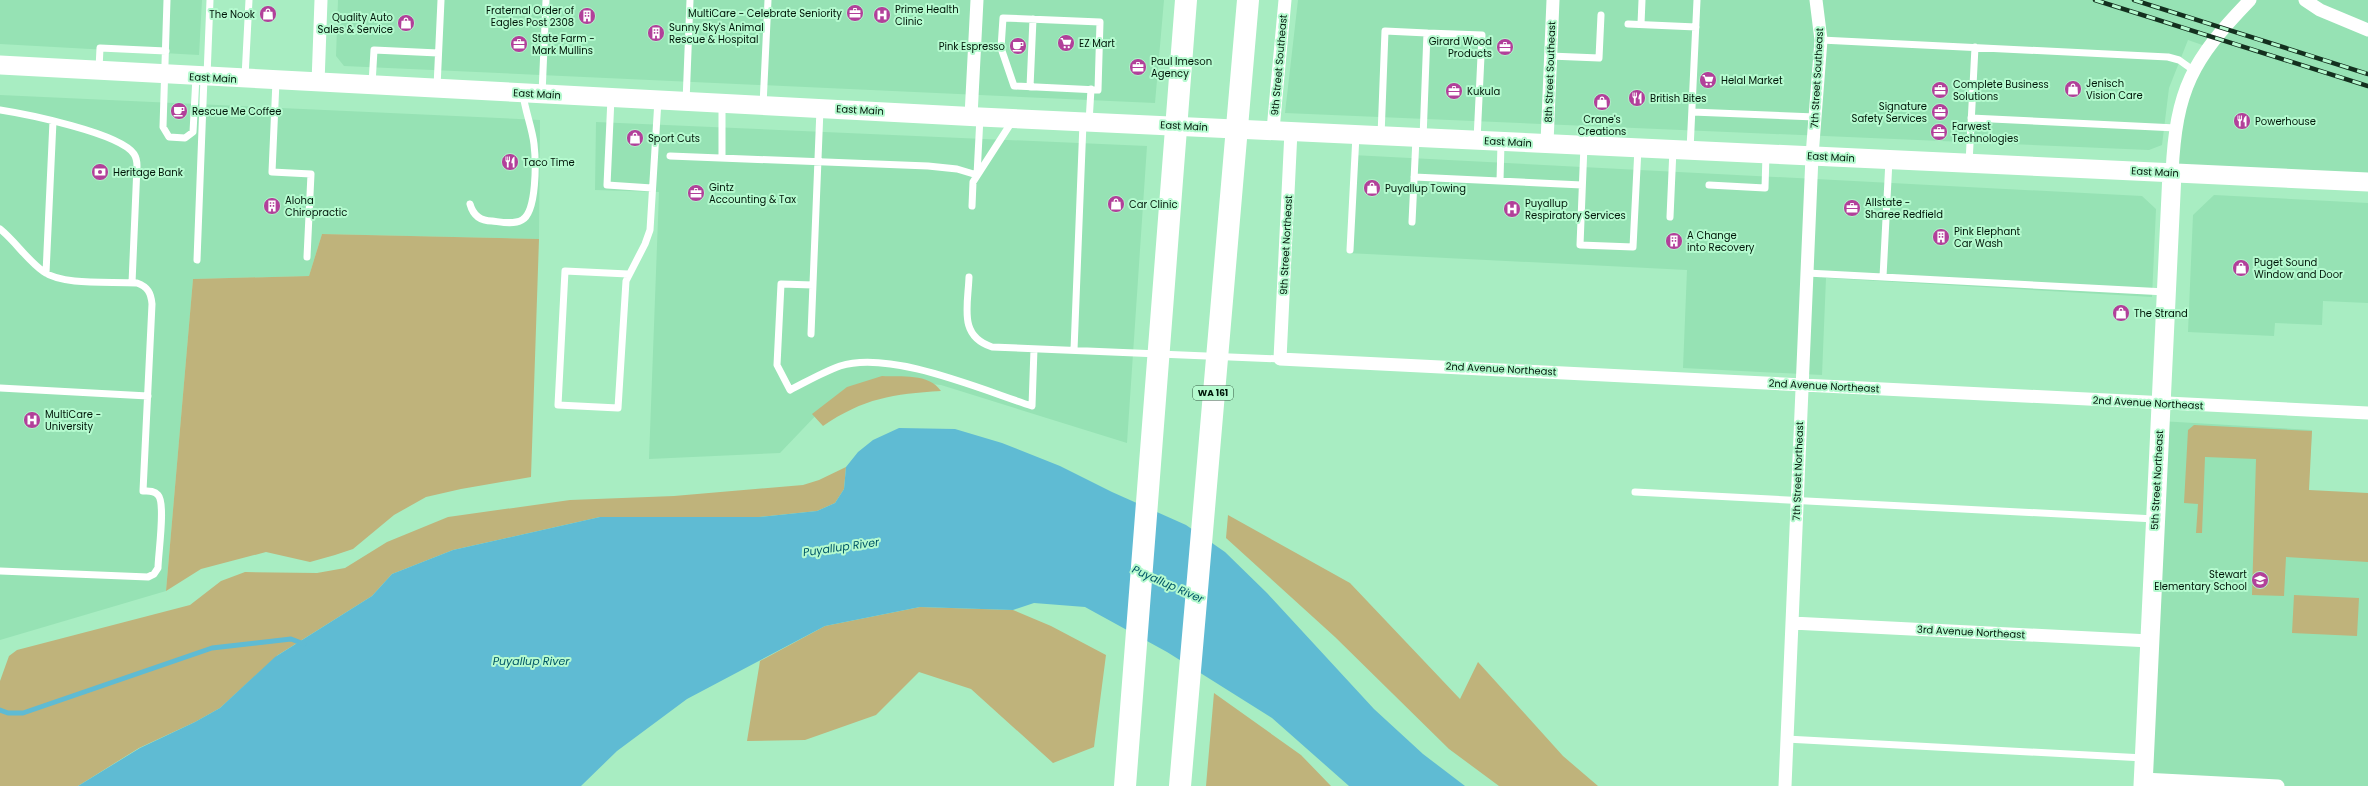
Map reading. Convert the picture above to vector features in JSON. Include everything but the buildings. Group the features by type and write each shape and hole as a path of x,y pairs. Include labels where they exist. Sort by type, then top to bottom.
{"highway":[{"name":"WA 161","path":"1180,786 1248,0"},
{"path":"1125,786 1185,4"}],"main road":[{"name":"East Main","path":"0,65 542,95 1086,122 2368,182"},
{"name":"5th Street Northeast","path":"2143,782 2172,173"}],"street":[{"path":"318,83 321,0"},
{"path":"976,116 975,46 977,0"},
{"name":"9th Street Southeast","path":"1282,131 1285,0"},
{"name":"8th Street Southeast","path":"1547,143 1553,0"},
{"name":"7th Street Southeast","path":"1812,156 1821,40 1816,0"},
{"path":"2172,173 2179,106 2194,70 2215,38 2250,0"},
{"path":"2305,0 2320,10 2368,30"},
{"name":"9th Street Northeast","path":"1280,359 1282,131"},
{"name":"7th Street Northeast","path":"1785,786 1812,156"},
{"name":"2nd Avenue Northeast","path":"1280,359 2161,404 2368,413"},
{"name":"3rd Avenue Northeast","path":"1792,623 2150,641"},
{"path":"2143,782 2278,786"}],"lane":[{"path":"167,0 163,127 166,134 179,139 190,136 194,128 202,77 210,0"},
{"path":"245,79 249,0"},
{"path":"437,89 440,0"},
{"path":"542,95 546,0"},
{"path":"686,102 690,0"},
{"path":"763,106 768,0"},
{"path":"1641,24 1642,0"},
{"path":"1670,217 1682,150 1692,112 1697,0"},
{"path":"1550,56 1599,58 1601,15"},
{"path":"1003,18 1033,19 1100,22 1098,90 1014,86 1001,48 1003,18"},
{"path":"1030,87 1033,19"},
{"path":"1628,24 1696,27"},
{"path":"1381,136 1385,31 1482,35 1477,140"},
{"path":"1412,222 1414,176 1419,138 1427,33"},
{"path":"1821,40 2168,57 2179,60 2194,70"},
{"path":"975,46 1001,48"},
{"path":"1969,163 1975,47"},
{"path":"98,71 100,48 166,51"},
{"path":"372,86 374,50 438,53"},
{"path":"197,260 202,77"},
{"path":"276,81 272,172 311,174 307,256"},
{"path":"1074,350 1086,122 1091,89"},
{"path":"470,204 474,214 486,221 514,222 522,220 529,213 533,198 534,145 523,94"},
{"path":"611,98 607,185 652,188"},
{"path":"628,274 564,271 558,406 618,408 624,293 628,274 645,244 650,230 658,100"},
{"path":"722,103 722,158"},
{"path":"811,334 820,108"},
{"path":"0,110 53,121 111,140 122,145 134,154 137,166 132,283"},
{"path":"1692,112 1815,117"},
{"path":"976,116 977,175"},
{"path":"972,206 973,182 1014,118"},
{"path":"1971,118 2176,128"},
{"path":"46,273 53,121"},
{"path":"1350,250 1356,135"},
{"path":"1500,181 1501,141"},
{"path":"1584,145 1580,245 1633,247 1638,148"},
{"path":"1709,185 1765,188 1766,154"},
{"path":"670,156 928,166 957,169 977,175"},
{"path":"1883,277 1889,160"},
{"path":"1414,176 1582,185"},
{"path":"0,229 46,273 67,279 132,283 147,288 152,297 143,490 153,491 158,495 161,506 158,568 154,574 148,577 0,571"},
{"path":"1807,273 2166,292"},
{"path":"969,277 967,321 975,339 992,347 1280,359"},
{"path":"813,285 781,284 777,365 790,390 839,366 860,364 896,365 917,368 1032,406 1034,349"},
{"path":"0,388 148,396"},
{"path":"1635,492 2155,519"},
{"path":"1786,739 2144,758"}],"shaded area":[{"path":"0,0 202,0 199,55 0,44"},
{"path":"338,0 1164,0 1155,103 344,66 336,56"},
{"path":"1298,0 2368,0 2368,182 2172,173 2176,123 2208,47 2188,40 2169,88 2162,145 2149,150 1285,113"},
{"path":"0,95 540,120 539,239 322,234 309,276 193,279 166,591 0,640"},
{"path":"596,122 1147,146 1127,443 941,385 884,379 822,409 780,453 649,459 659,192 595,190"},
{"path":"1352,155 2142,196 2156,209 2152,297 1826,278 1822,375 1683,368 1687,270 1347,253"},
{"path":"2214,195 2368,203 2368,303 2323,301 2322,325 2275,323 2274,336 2188,332 2193,215"},
{"path":"322,234 539,239 531,477 461,489 426,497 394,515 353,549 335,555 310,562 266,552 201,569 166,591 193,279 309,276"},
{"path":"882,376 906,376 922,379 936,385 941,391 908,394 879,399 852,409 823,426 812,414 847,387"},
{"name":"Stewart Elementary School","path":"2160,421 2312,430 2308,491 2368,495 2368,786 2278,786 2143,779"},
{"path":"2194,425 2312,431 2309,490 2368,493 2368,562 2286,557 2284,596 2252,595 2256,459 2205,457 2202,533 2196,533 2198,504 2184,503 2188,430"},
{"path":"846,467 844,489 835,503 817,511 759,517 600,517 453,550 392,574 372,596 278,655 220,708 195,722 139,748 78,786 0,786 0,681 9,656 17,650 190,605 221,581 245,572 317,573 345,568 387,542 448,517 570,500 674,496 803,485 819,480"},
{"path":"1228,515 1350,583 1460,699 1478,662 1563,756 1598,786 1499,786 1449,749 1335,637 1226,538"},
{"path":"2294,595 2359,598 2357,636 2292,633"},
{"path":"920,607 1013,610 1051,626 1106,655 1094,747 1053,763 971,689 919,672 876,715 805,740 747,741 760,661 825,626"},
{"path":"1214,693 1301,755 1331,786 1206,786"}],"water":[{"name":"Puyallup River","path":"899,428 955,429 1002,443 1060,466 1112,492 1186,525 1225,552 1267,593 1374,709 1423,754 1465,786 1349,786 1272,718 1167,652 1085,607 1034,603 1013,610 920,607 825,626 687,699 617,751 581,786 78,786 140,748 195,722 220,708 275,657 372,596 392,574 453,550 600,517 759,517 817,511 835,503 844,489 846,467 858,452 873,440"}],"waterway":[{"path":"0,710 8,713 23,713 212,648 291,639 304,644"}],"railway":[{"path":"2095,0 2368,86"},
{"path":"2134,0 2368,74"}],"place":[{"name":"MultiCare - Celebrate Seniority","path":"855,13"},
{"name":"The Nook","path":"268,14"},
{"name":"Prime Health Clinic","path":"882,15"},
{"name":"Fraternal Order of Eagles Post 2308","path":"587,16"},
{"name":"Quality Auto Sales & Service","path":"406,23"},
{"name":"Sunny Sky's Animal Rescue & Hospital","path":"656,33"},
{"name":"EZ Mart","path":"1066,43"},
{"name":"State Farm - Mark Mullins","path":"519,44"},
{"name":"Pink Espresso","path":"1018,46"},
{"name":"Girard Wood Products","path":"1505,47"},
{"name":"Paul Imeson Agency","path":"1138,67"},
{"name":"Helal Market","path":"1708,80"},
{"name":"Jenisch Vision Care","path":"2073,89"},
{"name":"Complete Business Solutions","path":"1940,90"},
{"name":"Kukula","path":"1454,91"},
{"name":"British Bites","path":"1637,98"},
{"name":"Crane's Creations","path":"1602,102"},
{"name":"Rescue Me Coffee","path":"179,111"},
{"name":"Signature Safety Services","path":"1940,112"},
{"name":"Powerhouse","path":"2242,121"},
{"name":"Farwest Technologies","path":"1939,132"},
{"name":"Sport Cuts","path":"635,138"},
{"name":"Taco Time","path":"510,162"},
{"name":"Heritage Bank","path":"100,172"},
{"name":"Puyallup Towing","path":"1372,188"},
{"name":"Gintz Accounting & Tax","path":"696,193"},
{"name":"Car Clinic","path":"1116,204"},
{"name":"Aloha Chiropractic","path":"272,206"},
{"name":"Allstate - Sharee Redfield","path":"1852,208"},
{"name":"Puyallup Respiratory Services","path":"1512,209"},
{"name":"Pink Elephant Car Wash","path":"1941,237"},
{"name":"A Change into Recovery","path":"1674,241"},
{"name":"Puget Sound Window and Door","path":"2241,268"},
{"name":"The Strand","path":"2121,313"},
{"name":"MultiCare - University","path":"32,420"},
{"name":"Stewart Elementary School","path":"2260,580"}]}
